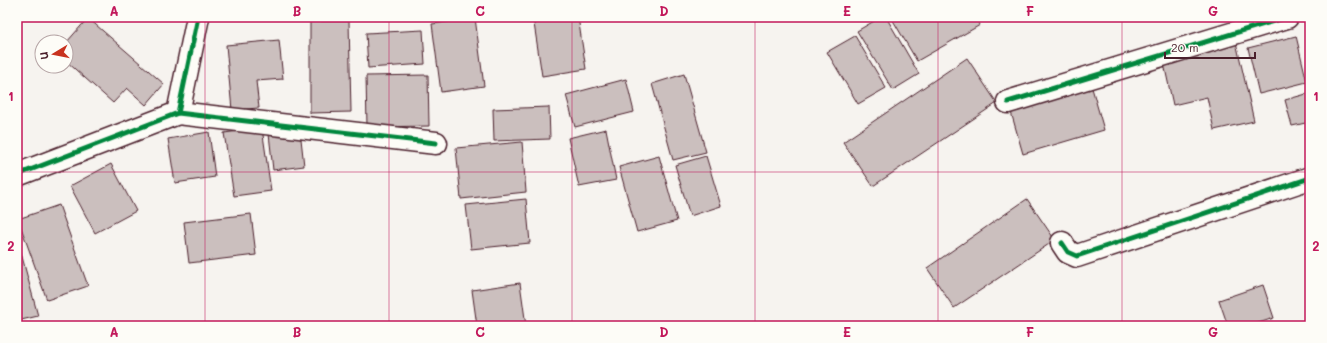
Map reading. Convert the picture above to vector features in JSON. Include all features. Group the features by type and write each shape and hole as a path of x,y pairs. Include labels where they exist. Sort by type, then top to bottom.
{"street":[{"path":"178,113 198,17"},
{"path":"1008,102 1287,17"},
{"path":"17,175 178,113 436,143"},
{"path":"1062,243 1068,252 1078,256 1310,178"}],"building":[{"path":"445,17 462,17 445,19"},
{"path":"533,17 578,17 586,69 542,76"},
{"path":"881,17 886,17 919,74 893,90 857,31"},
{"path":"891,17 976,17 980,25 917,61"},
{"path":"88,18 164,84 146,105 127,88 113,103 74,68 74,34"},
{"path":"475,18 484,86 441,92 432,24"},
{"path":"310,21 349,21 351,112 310,113"},
{"path":"1310,29 1310,44 1306,31"},
{"path":"423,30 425,64 368,68 366,33"},
{"path":"855,36 886,88 858,104 827,52"},
{"path":"1296,36 1307,82 1259,94 1248,48"},
{"path":"279,40 283,79 256,81 259,108 232,110 226,45"},
{"path":"1236,42 1254,121 1214,130 1207,97 1173,105 1163,59"},
{"path":"967,58 997,103 873,186 843,142"},
{"path":"684,74 706,152 673,160 652,84"},
{"path":"428,75 429,126 367,127 366,76"},
{"path":"626,79 634,112 575,127 566,95"},
{"path":"1092,88 1104,130 1023,154 1011,112"},
{"path":"1310,93 1310,122 1292,126 1285,100"},
{"path":"549,107 550,139 494,141 493,109"},
{"path":"262,128 271,191 234,196 224,133"},
{"path":"606,129 616,180 579,187 568,138"},
{"path":"300,130 304,166 273,170 269,134"},
{"path":"209,132 215,177 175,183 168,139"},
{"path":"522,142 526,192 461,199 456,148"},
{"path":"659,156 677,221 637,232 619,167"},
{"path":"706,156 721,206 690,216 675,165"},
{"path":"111,164 136,211 95,233 70,186"},
{"path":"526,199 530,243 471,249 466,205"},
{"path":"1027,199 1055,240 954,308 927,268"},
{"path":"59,205 88,286 47,300 18,219"},
{"path":"251,214 256,255 189,263 184,222"},
{"path":"17,238 38,316 17,321"},
{"path":"520,283 526,326 477,326 472,290"},
{"path":"1263,285 1274,318 1249,326 1228,326 1219,300"}],"cycle path":[{"path":"17,175 178,113 198,17"},
{"path":"1008,102 1287,17"},
{"path":"178,113 436,143"},
{"path":"1062,243 1068,252 1077,256 1310,178"}]}
